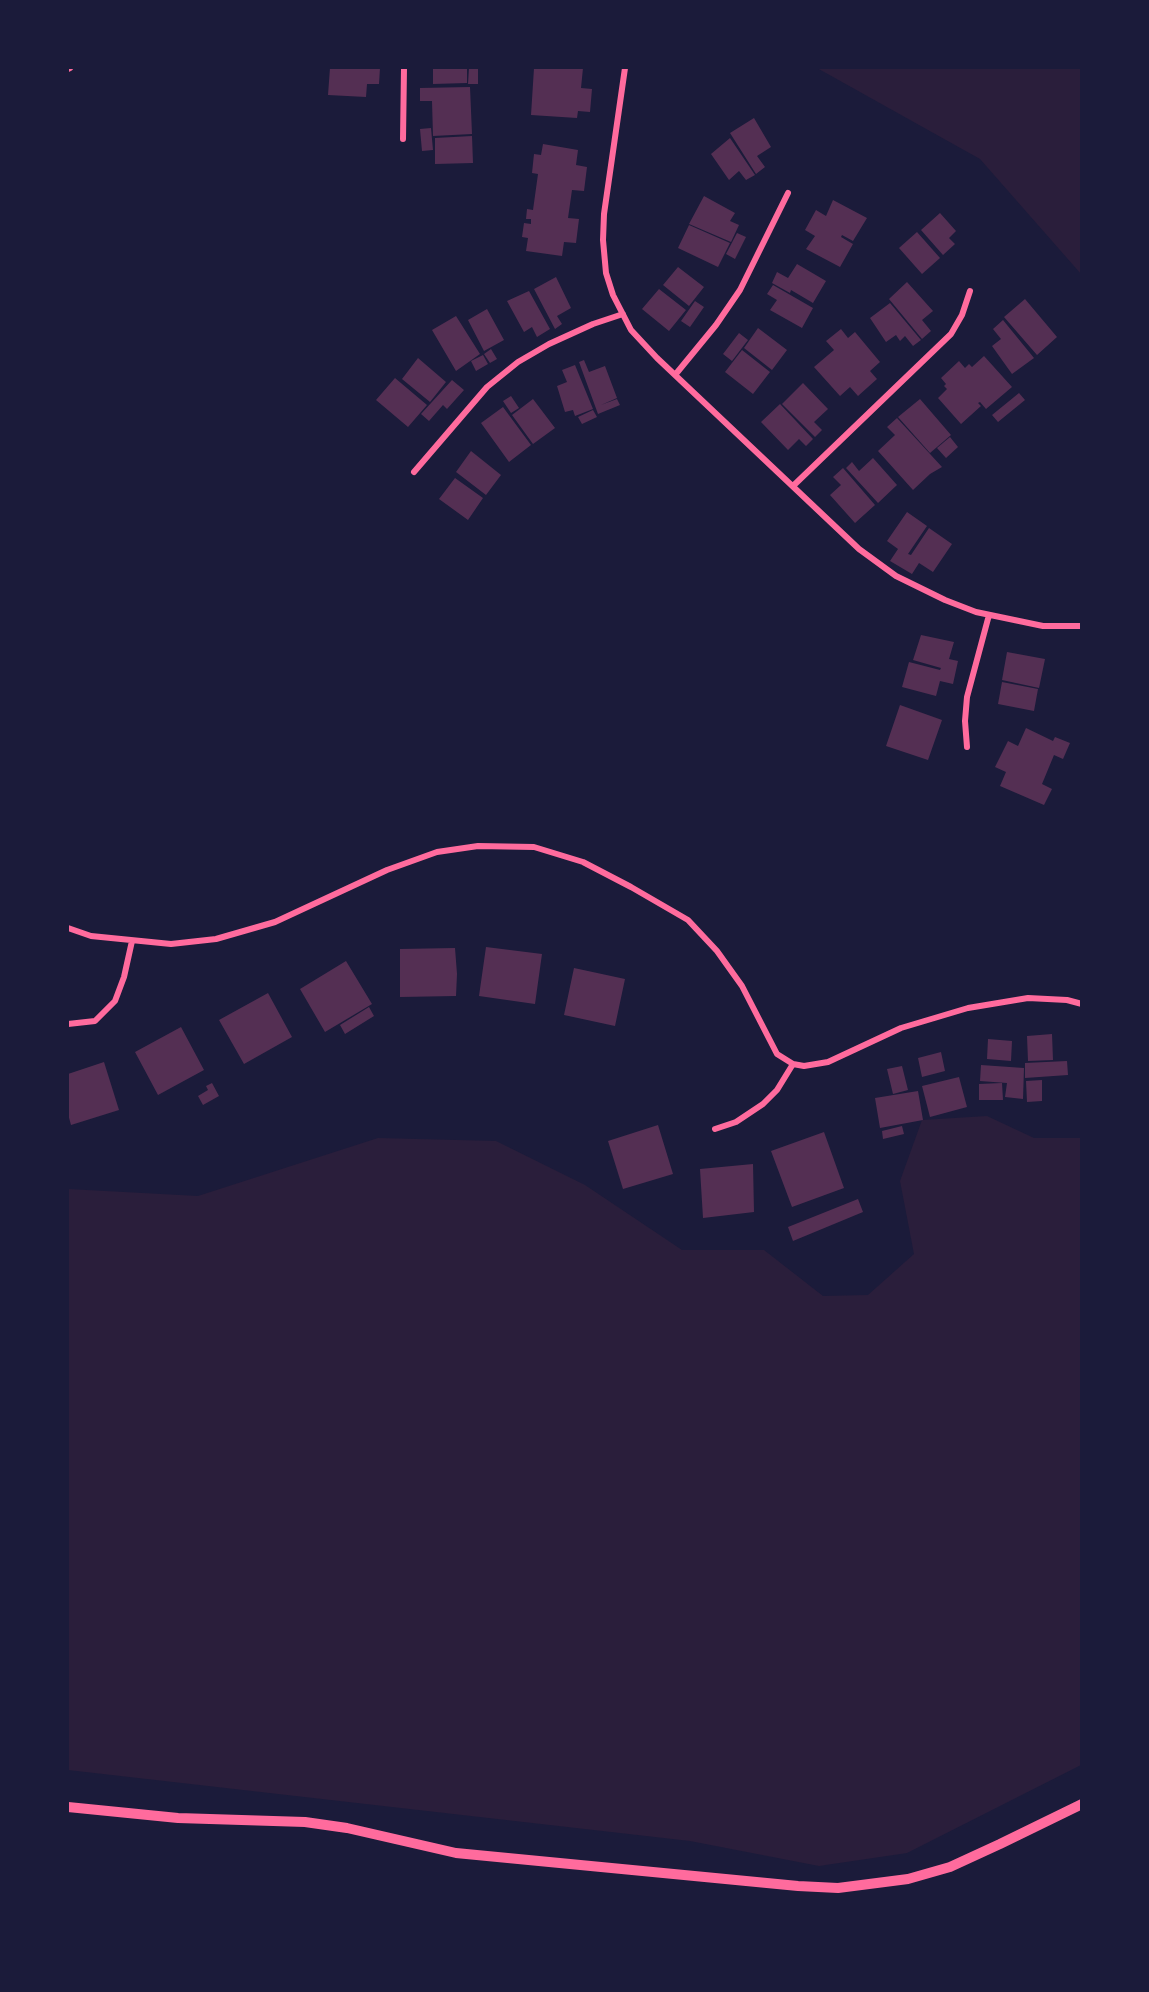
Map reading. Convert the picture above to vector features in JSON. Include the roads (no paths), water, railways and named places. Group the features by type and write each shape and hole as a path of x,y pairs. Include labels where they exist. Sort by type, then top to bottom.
{"street":[{"path":"403,140 404,68"},
{"path":"626,68 604,214 603,240 606,273 613,296 631,330 675,375 859,549 896,576 945,600 989,615 1043,626 1082,627"},
{"path":"675,375 716,325 740,290 788,193"},
{"path":"792,486 951,334 963,315 970,291"},
{"path":"414,472 487,387 518,362 593,324 623,314"},
{"path":"967,747 965,721 967,697 989,615"},
{"path":"68,928 91,936 171,944 216,939 275,922 387,870 437,852 478,846 534,847 583,862 688,921 717,951 742,986 777,1054 793,1064 804,1066 828,1062 901,1028 968,1008 1028,998 1067,1000 1082,1004"},
{"path":"68,1024 95,1021 115,1001 124,977 132,941"},
{"path":"715,1129 736,1122 763,1104 777,1090 793,1064"},
{"path":"68,1807 178,1818 305,1822 347,1828 456,1853 838,1888 909,1879 950,1867 1082,1804"}]}
